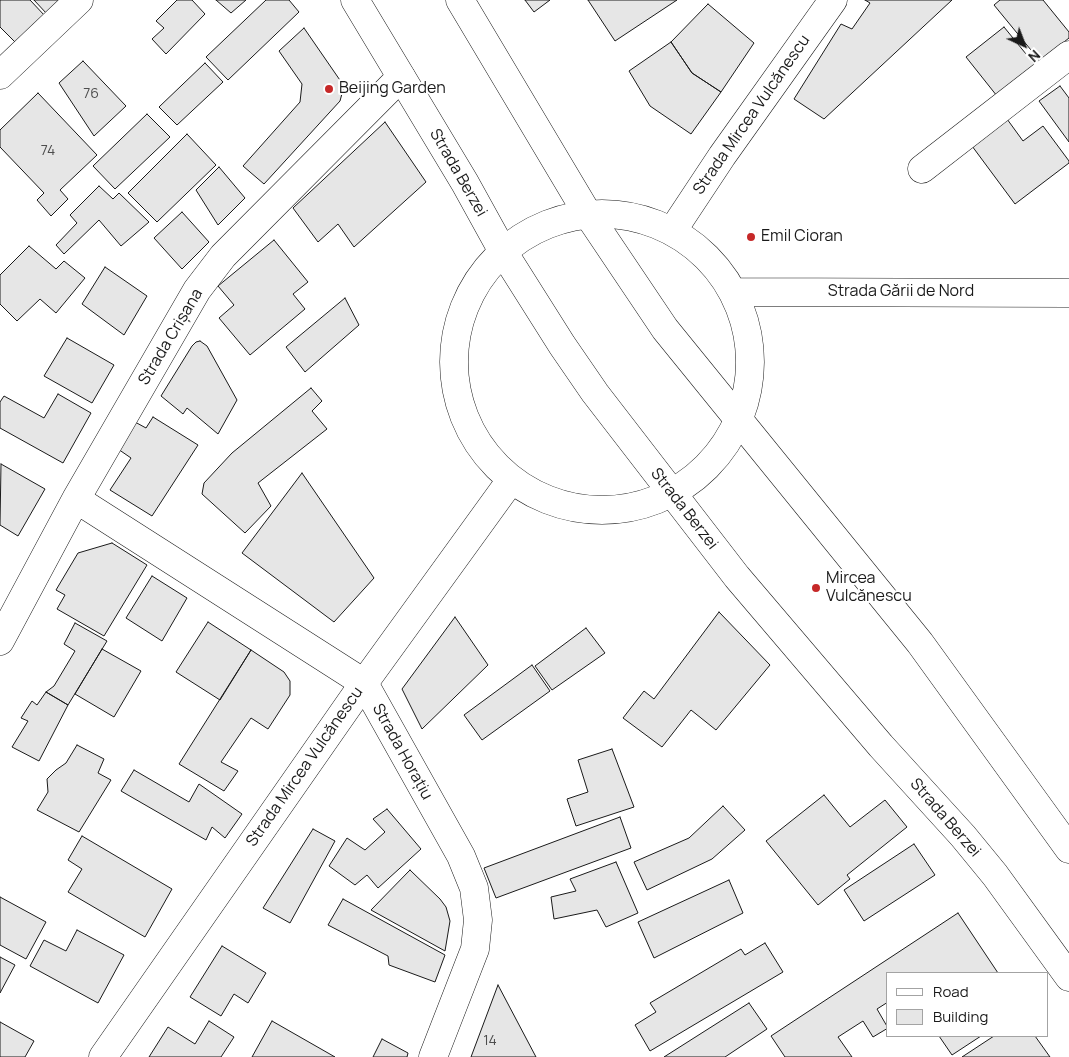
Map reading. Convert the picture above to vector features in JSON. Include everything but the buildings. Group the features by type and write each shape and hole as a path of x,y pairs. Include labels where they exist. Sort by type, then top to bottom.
{"main road":[{"path":"0,75 79,0"},
{"name":"Strada Berzei","path":"355,0 465,183 502,250 595,393 749,591 881,746 963,836 1069,977"},
{"path":"460,0 587,213 665,329 920,644 1069,849"},
{"name":"Strada Mircea Vulcănescu","path":"673,230 722,156 833,0"},
{"path":"922,169 1069,55"},
{"name":"Strada Crișana","path":"0,641 76,499 197,290 223,256 401,78"},
{"path":"587,213 631,215 673,230 708,256 734,292 749,334 750,378 738,420 712,462 701,473 672,494 640,506 595,510 550,502 511,480 480,448 460,409 452,365 458,321 477,280 502,250 544,224 587,213"},
{"name":"Strada Gării de Nord","path":"734,292 1069,292"},
{"name":"Strada Mircea Vulcănescu","path":"103,1057 364,684 511,480"},
{"name":"Strada Horațiu","path":"76,499 364,684 460,856 474,888 478,920 475,949 433,1057"}],"place":[{"name":"Beijing Garden","path":"329,89"},
{"name":"Emil Cioran","path":"751,237"},
{"name":"Mircea Vulcănescu","path":"816,588"}]}
